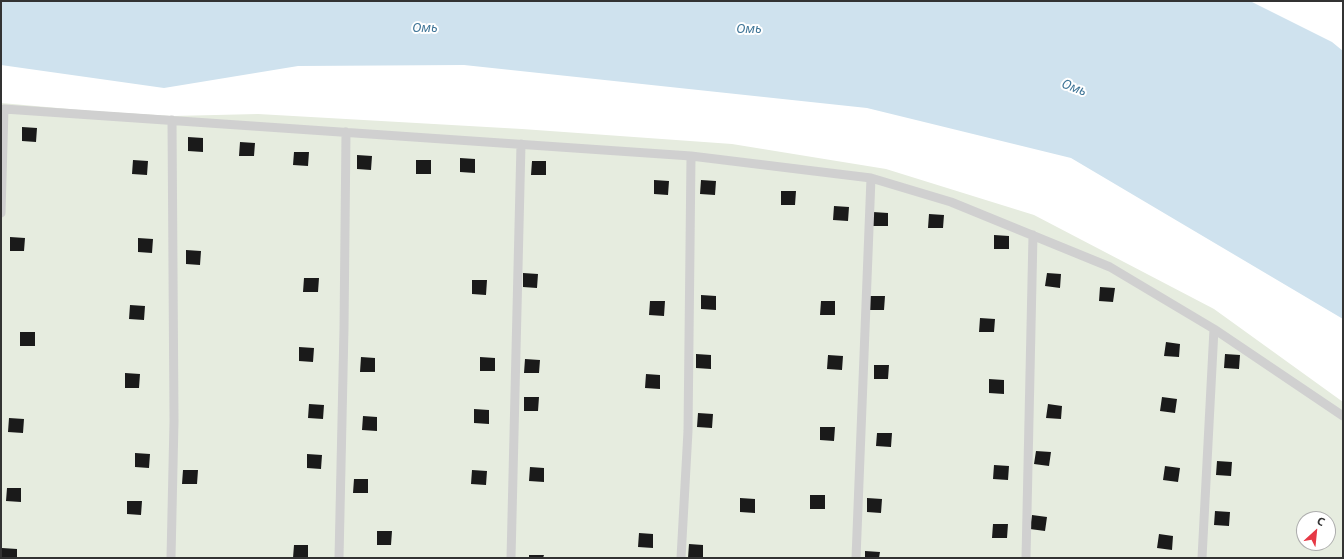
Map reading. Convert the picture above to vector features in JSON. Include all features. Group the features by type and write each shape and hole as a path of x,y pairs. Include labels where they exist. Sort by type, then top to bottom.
{"lane":[{"path":"1,213 4,109 691,156 871,178 951,202 1110,267 1214,329 1343,416"},
{"path":"171,558 174,421 172,120"},
{"path":"339,558 344,328 346,132"},
{"path":"511,558 521,144"},
{"path":"681,558 688,431 691,156"},
{"path":"856,558 871,178"},
{"path":"1026,558 1033,235"},
{"path":"1202,558 1214,329"}],"shaded area":[{"path":"1,103 173,116 258,114 522,129 732,144 886,169 1034,215 1214,309 1343,402 1343,558 1,558"}],"water":[{"name":"Омь","path":"1,1 1250,1 1332,42 1343,51 1343,319 1071,158 867,108 464,65 298,66 164,88 1,65"}],"building":[{"path":"22,127 37,128 36,142 22,141"},
{"path":"188,137 203,138 203,152 188,151"},
{"path":"240,142 255,143 254,156 239,156"},
{"path":"294,152 309,152 308,166 293,165"},
{"path":"357,155 372,156 371,170 357,169"},
{"path":"460,158 475,159 475,173 460,172"},
{"path":"133,160 148,161 147,175 132,174"},
{"path":"416,160 431,160 431,174 416,174"},
{"path":"532,161 546,161 546,175 531,175"},
{"path":"654,180 669,181 668,195 654,194"},
{"path":"701,180 716,181 715,195 700,194"},
{"path":"781,191 796,191 795,205 781,205"},
{"path":"834,206 849,207 848,221 833,220"},
{"path":"873,212 888,213 888,226 873,226"},
{"path":"929,214 944,215 943,228 928,228"},
{"path":"994,235 1009,236 1009,249 994,249"},
{"path":"10,237 25,238 24,251 10,251"},
{"path":"138,238 153,239 152,253 138,252"},
{"path":"186,250 201,251 200,265 186,264"},
{"path":"523,273 538,274 537,288 523,287"},
{"path":"1047,273 1061,274 1060,288 1045,286"},
{"path":"304,278 319,278 318,292 303,292"},
{"path":"472,280 487,280 486,295 472,294"},
{"path":"1100,287 1115,288 1113,302 1099,301"},
{"path":"701,295 716,296 716,310 701,309"},
{"path":"870,296 885,296 884,310 869,310"},
{"path":"650,301 665,301 664,316 649,315"},
{"path":"821,301 835,301 835,315 820,315"},
{"path":"130,305 145,306 144,320 129,319"},
{"path":"980,318 995,319 994,332 979,332"},
{"path":"20,332 35,332 35,346 20,346"},
{"path":"1166,342 1180,344 1179,357 1164,356"},
{"path":"299,347 314,348 313,362 299,361"},
{"path":"696,354 711,355 711,369 696,368"},
{"path":"1225,354 1240,355 1239,369 1224,368"},
{"path":"828,355 843,356 842,370 827,369"},
{"path":"361,357 375,358 375,372 360,372"},
{"path":"480,357 495,358 495,371 480,371"},
{"path":"525,359 540,360 539,373 524,373"},
{"path":"874,365 889,365 888,379 874,379"},
{"path":"125,373 140,374 139,388 125,388"},
{"path":"646,374 660,375 660,389 645,388"},
{"path":"989,379 1004,380 1004,394 989,393"},
{"path":"524,397 539,397 538,411 524,411"},
{"path":"1162,397 1177,399 1175,413 1160,411"},
{"path":"309,404 324,405 323,419 308,418"},
{"path":"1048,404 1062,406 1061,419 1046,418"},
{"path":"474,409 489,410 489,424 474,423"},
{"path":"698,413 713,414 712,428 697,427"},
{"path":"363,416 377,417 377,431 362,430"},
{"path":"9,418 24,419 23,433 8,432"},
{"path":"820,427 835,427 834,441 820,440"},
{"path":"877,433 892,433 891,447 876,446"},
{"path":"1036,451 1051,452 1049,466 1034,464"},
{"path":"135,453 150,454 149,468 135,467"},
{"path":"307,454 322,455 321,469 307,468"},
{"path":"1217,461 1232,462 1231,476 1216,475"},
{"path":"994,465 1009,466 1008,480 993,479"},
{"path":"1165,466 1180,468 1178,482 1163,480"},
{"path":"530,467 544,468 544,482 529,481"},
{"path":"183,470 198,470 197,484 182,484"},
{"path":"472,470 487,471 486,485 471,484"},
{"path":"354,479 368,479 368,493 353,493"},
{"path":"7,488 21,488 21,502 6,501"},
{"path":"810,495 825,495 825,509 810,509"},
{"path":"740,498 755,499 755,513 740,512"},
{"path":"867,498 882,499 881,513 867,512"},
{"path":"127,501 142,501 141,515 127,514"},
{"path":"1215,511 1230,512 1229,526 1214,525"},
{"path":"1032,515 1047,517 1045,531 1030,529"},
{"path":"993,524 1008,524 1007,538 992,538"},
{"path":"377,531 392,531 391,545 377,545"},
{"path":"639,533 653,534 653,548 638,547"},
{"path":"1159,534 1173,536 1172,550 1157,548"},
{"path":"689,544 703,545 703,558 688,558"},
{"path":"294,545 308,545 308,558 293,558"},
{"path":"2,548 17,549 17,558 2,558"},
{"path":"865,551 880,552 879,558 865,558"},
{"path":"529,555 544,555 543,558 529,558"}]}
